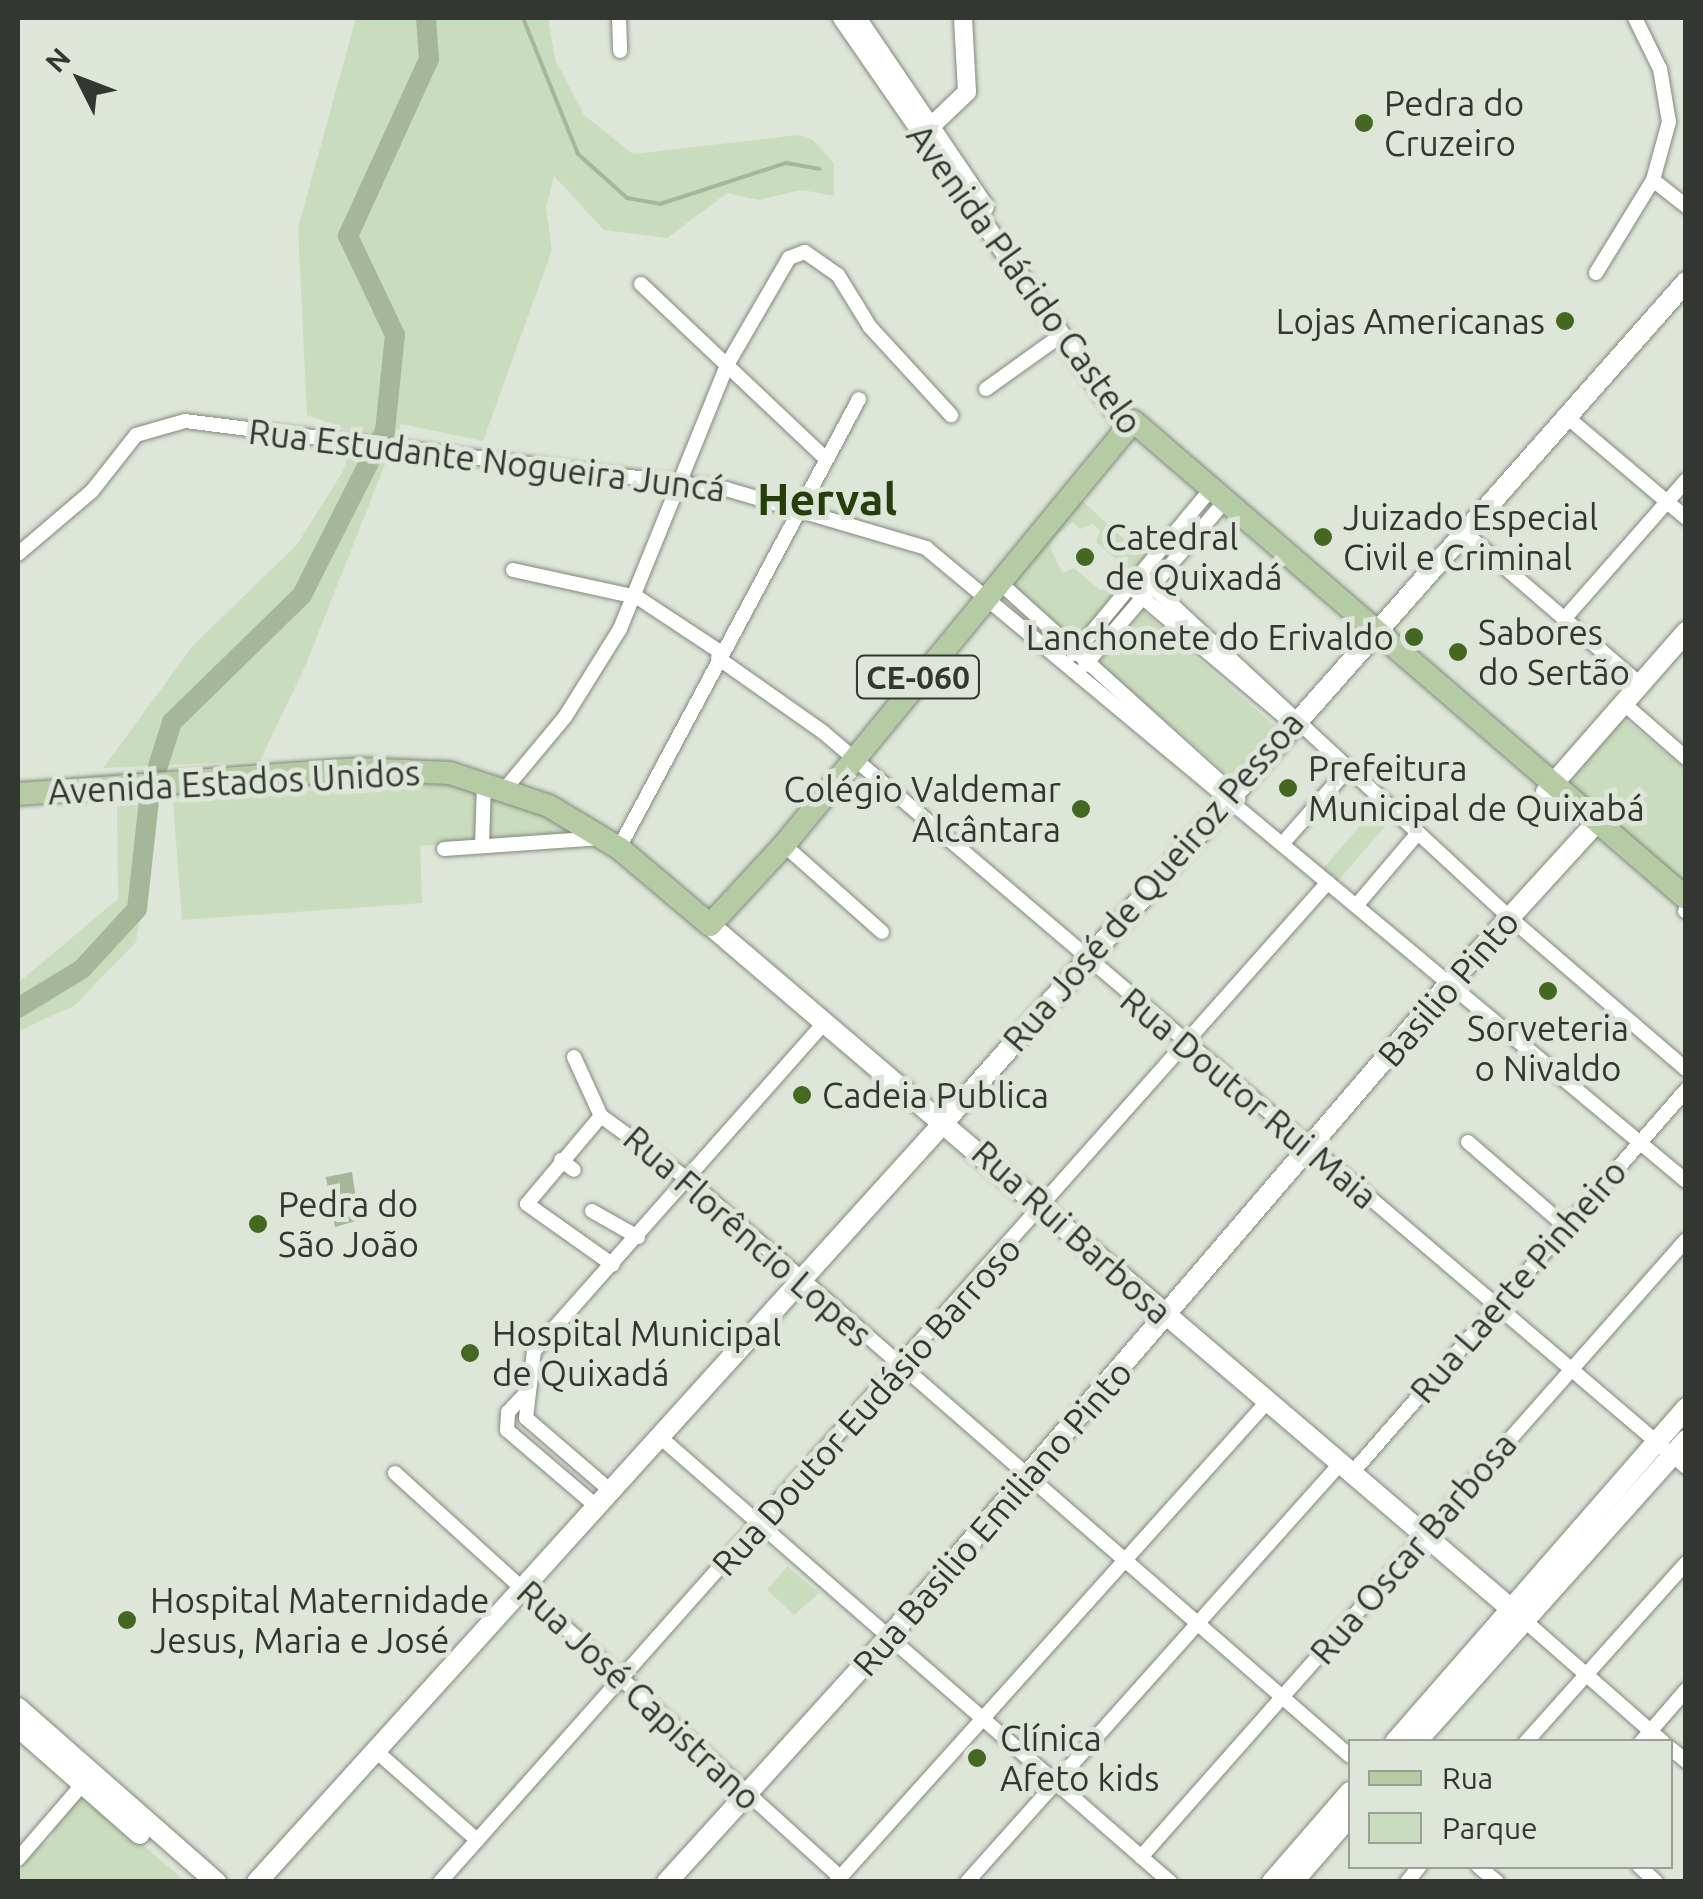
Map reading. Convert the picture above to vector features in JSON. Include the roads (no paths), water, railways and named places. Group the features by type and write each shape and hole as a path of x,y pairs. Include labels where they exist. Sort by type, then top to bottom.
{"main road":[{"name":"Rua José de Queiroz Pessoa","path":"258,1882 946,1120 1084,958 1234,798 1371,634 1686,282"},
{"name":"Avenida Plácido Castelo","path":"1130,425 1686,911"},
{"name":"CE-060","path":"710,925 784,845 851,757 1130,425"},
{"path":"1549,788 1686,632"},
{"name":"Avenida Estados Unidos","path":"18,794 359,768 450,773"},
{"name":"Rua Rui Barbosa","path":"450,773 494,785 611,843 823,1024 946,1120 1167,1318 1517,1614"},
{"name":"Avenida Plácido Castelo","path":"1593,826 1686,898"},
{"name":"Basilio Pinto","path":"1309,1149 1448,985 1593,826"},
{"name":"Rua Basilio Emiliano Pinto","path":"667,1882 889,1638 1309,1149"},
{"path":"1418,1739 1655,1441 1686,1408"},
{"path":"1398,1739 1517,1614 1681,1455"},
{"path":"18,1708 197,1882"},
{"path":"18,1727 216,1882"},
{"path":"1272,1882 1348,1794"},
{"path":"1293,1882 1348,1818"}],"street":[{"path":"620,18 620,51"},
{"name":"Avenida Plácido Castelo","path":"842,18 872,52 1130,425"},
{"name":"Avenida Plácido Castelo","path":"857,18 872,52"},
{"path":"925,131 967,92 963,18"},
{"path":"1596,273 1653,180 1668,98 1636,18"},
{"path":"1653,180 1686,206"},
{"path":"482,846 494,785 574,704 637,597 726,366 784,264 794,254 812,255 838,275 870,328 921,376 951,415"},
{"name":"Avenida Plácido Castelo","path":"1012,257 1060,336 1082,358"},
{"path":"640,284 826,460"},
{"path":"986,389 1060,336"},
{"path":"444,849 611,843 859,399"},
{"path":"1567,417 1686,518"},
{"name":"Rua Estudante Nogueira Juncá","path":"18,554 92,491 136,435 168,422 682,482 780,502 799,512 926,548 992,588"},
{"path":"1564,619 1686,480"},
{"path":"1072,668 1140,575 1214,500"},
{"path":"1083,655 1148,592 1214,500"},
{"path":"1465,533 1640,684"},
{"name":"Rua Doutor Rui Maia","path":"513,570 637,597 719,655 851,757 1570,1371 1655,1441 1681,1455"},
{"path":"1140,575 1148,592 1509,918 1686,1069"},
{"path":"992,588 1083,655 1328,882 1686,1181"},
{"path":"992,588 1072,668 1234,798"},
{"path":"1130,588 1148,592"},
{"path":"1622,702 1686,758"},
{"path":"1283,842 1347,770"},
{"path":"1356,906 1418,833"},
{"path":"784,845 882,932"},
{"name":"Rua Doutor Eudásio Barroso","path":"440,1882 1044,1208 1328,882"},
{"path":"604,1499 530,1426 523,1412 537,1344 638,1237 823,1024"},
{"name":"Rua Florêncio Lopes","path":"574,1057 601,1116 686,1178 1026,1478 1348,1754"},
{"name":"Rua Laerte Pinheiro","path":"967,1882 1494,1306 1686,1090"},
{"path":"601,1116 561,1160 528,1208 613,1264"},
{"path":"1468,1142 1565,1226"},
{"path":"561,1160 574,1170"},
{"path":"592,1210 638,1237"},
{"name":"Rua Oscar Barbosa","path":"1141,1857 1686,1240"},
{"path":"526,1393 508,1412 507,1430 604,1499"},
{"path":"838,1879 1267,1402"},
{"path":"660,1437 1170,1882"},
{"name":"Rua José Capistrano","path":"394,1473 838,1879"},
{"path":"1529,1739 1686,1563"},
{"name":"Rua Rui Barbosa","path":"1517,1614 1585,1673 1646,1736"},
{"path":"1646,1736 1686,1690"},
{"path":"376,1751 477,1840"},
{"path":"18,1859 87,1779"}],"waterway":[{"path":"158,766 172,722 302,595 385,431 395,335 348,236 429,59 426,18"},
{"path":"523,18 578,154 627,198 660,204 786,163 819,169"},
{"path":"18,1008 82,969 137,909 150,792"}],"place":[{"name":"Pedra do Cruzeiro","path":"1364,123"},
{"name":"Lojas Americanas","path":"1565,321"},
{"name":"Juizado Especial Civil e Criminal","path":"1323,537"},
{"name":"Catedral de Quixadá","path":"1085,557"},
{"name":"Lanchonete do Erivaldo","path":"1414,637"},
{"name":"Sabores do Sertão","path":"1458,652"},
{"name":"Prefeitura Municipal de Quixabá","path":"1288,788"},
{"name":"Colégio Valdemar Alcântara","path":"1081,809"},
{"name":"Sorveteria o Nivaldo","path":"1548,991"},
{"name":"Cadeia Publica","path":"802,1095"},
{"name":"Pedra do São João","path":"258,1224"},
{"name":"Hospital Municipal de Quixadá","path":"470,1353"},
{"name":"Hospital Maternidade Jesus, Maria e José","path":"127,1620"},
{"name":"Clínica Afeto kids","path":"977,1758"}],"district":[{"name":"Herval","path":"827,499"}]}
